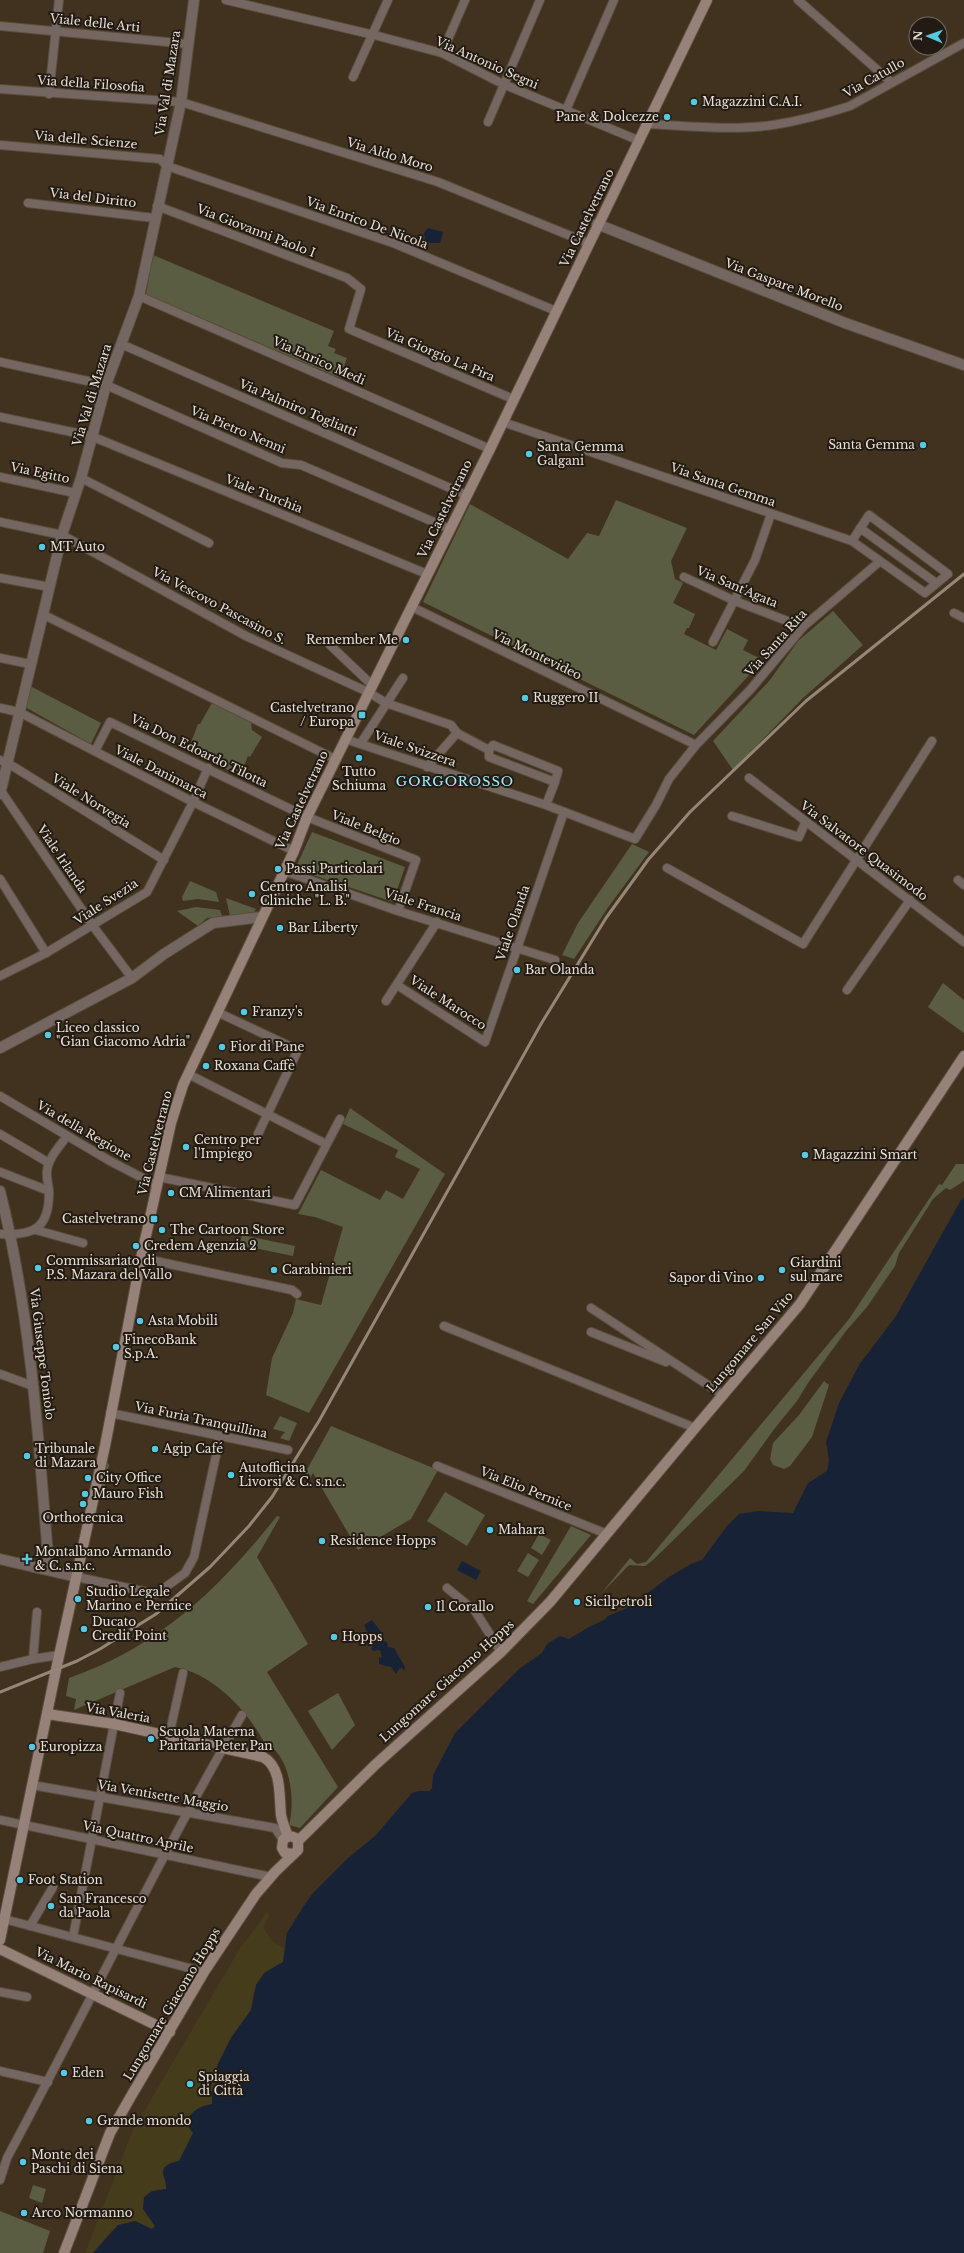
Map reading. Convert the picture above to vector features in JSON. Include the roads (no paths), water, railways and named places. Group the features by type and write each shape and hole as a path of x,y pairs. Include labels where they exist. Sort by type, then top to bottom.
{"main road":[{"name":"Via Castelvetrano","path":"0,1940 77,1576 141,1258 171,1123 188,1074 261,917 294,851 307,818 370,688 490,449 597,224 640,140 707,0"},
{"name":"Lungomare San Vito","path":"607,1534 722,1394 800,1304 964,1056"},
{"name":"Lungomare Giacomo Hopps","path":"298,1841 385,1755 501,1652 550,1602 607,1534"},
{"name":"Via Valeria","path":"47,1714 114,1724 263,1757 272,1763 278,1782 284,1841"},
{"path":"294,1837 298,1841 300,1847 294,1854 285,1853 284,1841 294,1837"},
{"name":"Lungomare Giacomo Hopps","path":"273,1874 284,1841"},
{"name":"Lungomare Giacomo Hopps","path":"64,2253 110,2133 204,1972 256,1894 273,1874 294,1854"},
{"name":"Via Mario Rapisardi","path":"0,1949 170,2032"}],"street":[{"path":"49,94 59,0"},
{"name":"Via Val di Mazara","path":"0,793 3,761 44,615 62,535 81,478 106,385 138,296 154,218 181,102 194,0"},
{"name":"Via Antonio Segni","path":"226,0 374,35 442,53 503,84 640,140"},
{"path":"353,77 374,35 388,0"},
{"path":"442,53 465,0"},
{"path":"488,122 540,0"},
{"path":"566,110 614,0"},
{"path":"798,0 891,82"},
{"name":"Viale delle Arti","path":"0,26 188,44"},
{"name":"Via Catullo","path":"647,124 729,127 772,125 850,106 964,43"},
{"name":"Via della Filosofia","path":"0,89 49,94 181,102"},
{"name":"Via Aldo Moro","path":"181,102 438,182 588,243"},
{"name":"Via delle Scienze","path":"0,144 145,157 160,159 167,166"},
{"name":"Via Enrico De Nicola","path":"167,166 393,243 556,311"},
{"name":"Via del Diritto","path":"28,203 154,218"},
{"name":"Via Giovanni Paolo I","path":"157,206 347,278 361,289 349,329 357,333"},
{"name":"Via Gaspare Morello","path":"597,224 845,323 964,365"},
{"name":"Via Enrico Medi","path":"138,296 490,449"},
{"name":"Via Giorgio La Pira","path":"357,333 514,399"},
{"name":"Via Palmiro Togliatti","path":"121,344 466,495"},
{"name":"Via Pietro Nenni","path":"0,362 106,385 282,463 301,465 450,529"},
{"name":"Viale Turchia","path":"0,417 92,436 427,574"},
{"name":"Via Santa Gemma","path":"503,422 852,541 878,562 925,593 936,583"},
{"name":"Via Egitto","path":"0,477 75,493"},
{"path":"81,478 209,543"},
{"path":"713,642 755,560 771,514"},
{"path":"852,541 860,528 869,514 948,574 936,583 860,528"},
{"name":"Via Vescovo Pascasino S.","path":"0,522 62,535 246,636 370,688"},
{"name":"Via Santa Rita","path":"635,839 656,805 669,779 696,745 750,690 803,627 878,562"},
{"name":"Via Sant'Agata","path":"684,577 735,600 803,627"},
{"path":"0,578 50,587"},
{"name":"Via Montevideo","path":"412,607 696,745"},
{"path":"954,613 964,618"},
{"path":"44,615 336,759"},
{"path":"330,645 386,703 451,726 457,733 489,750"},
{"path":"0,658 30,664"},
{"path":"361,743 403,678"},
{"name":"Viale Danimarca","path":"0,708 18,712 193,802 294,851"},
{"name":"Via Don Edoardo Tilotta","path":"96,751 110,722 208,768 307,818"},
{"path":"427,767 457,733"},
{"name":"Viale Svizzera","path":"345,740 361,743 427,767 546,805 635,839"},
{"path":"666,868 803,944 932,741"},
{"path":"546,805 555,782 558,771 493,746 489,750 489,757 555,782"},
{"name":"Viale Norvegia","path":"3,761 164,860"},
{"name":"Viale Svezia","path":"0,976 46,953 147,892 193,802 208,768"},
{"name":"Via Salvatore Quasimodo","path":"749,778 805,823 910,900 964,942"},
{"name":"Viale Irlanda","path":"0,793 93,926 132,978"},
{"name":"Viale Olanda","path":"485,1042 564,812"},
{"path":"732,816 799,838 805,823"},
{"name":"Viale Belgio","path":"307,818 416,860 398,910"},
{"name":"Viale Francia","path":"284,871 398,910 555,960"},
{"path":"0,879 46,953"},
{"path":"847,990 910,900"},
{"path":"0,1048 132,978 164,954 213,923 261,917"},
{"path":"386,1001 398,985 437,922"},
{"name":"Viale Marocco","path":"398,985 485,1042"},
{"path":"217,1012 298,1050 258,1134"},
{"path":"188,1074 326,1144 340,1119"},
{"name":"Via della Regione","path":"0,1096 67,1136 158,1182 295,1205 326,1144"},
{"path":"0,1134 49,1164"},
{"path":"0,1234 22,1235 36,1230 43,1221 48,1208 49,1191 47,1170 49,1164 67,1136"},
{"path":"0,1172 49,1191"},
{"name":"Via Giuseppe Toniolo","path":"0,1191 11,1235 20,1287 33,1386 49,1570"},
{"path":"36,1230 83,1243"},
{"path":"141,1258 292,1290 297,1294"},
{"path":"591,1308 722,1394"},
{"path":"444,1326 694,1428"},
{"path":"591,1332 681,1368"},
{"path":"0,1374 33,1386"},
{"name":"Via Furia Tranquillina","path":"110,1414 288,1450"},
{"path":"0,1559 156,1594 185,1573 194,1558 220,1437"},
{"name":"Via Elio Pernice","path":"437,1466 607,1534"},
{"path":"447,1588 475,1611 501,1652"},
{"path":"33,1658 37,1612"},
{"path":"0,1667 33,1658 59,1658"},
{"path":"169,1736 183,1673"},
{"path":"73,1937 91,1840 101,1798 120,1692"},
{"path":"0,2180 7,2158 94,1994 116,1948 242,1715"},
{"name":"Via Ventisette Maggio","path":"32,1784 101,1798 275,1828 284,1841"},
{"name":"Via Quattro Aprile","path":"0,1820 166,1855 273,1874"},
{"path":"30,1926 53,1887"},
{"path":"4,1920 204,1972"},
{"path":"0,1992 27,1997"},
{"path":"0,2071 48,2082"}],"water":[{"path":"428,228 443,232 440,243 430,243 425,240 424,233"},
{"path":"964,1198 964,2253 93,2253 118,2225 135,2221 152,2229 155,2226 143,2209 144,2197 152,2191 166,2189 163,2173 164,2169 171,2163 179,2161 193,2133 186,2124 190,2116 199,2108 212,2104 212,2095 210,2092 218,2089 220,2082 217,2066 231,2038 251,2010 256,1985 264,1973 283,1962 287,1933 313,1893 348,1858 375,1836 412,1793 418,1791 429,1791 432,1788 433,1775 455,1733 519,1669 542,1653 547,1644 560,1636 569,1639 604,1620 608,1616 629,1607 669,1577 691,1564 702,1560 727,1526 739,1514 758,1511 793,1513 808,1483 827,1471 829,1460 826,1442 839,1403 859,1365 896,1316 961,1200"},
{"path":"462,1561 481,1571 476,1580 457,1570"},
{"path":"372,1620 382,1633 383,1641 387,1642 388,1647 394,1648 405,1667 404,1671 402,1668 399,1669 396,1674 391,1667 379,1664 379,1658 382,1657 380,1650 373,1651 371,1648 375,1644 366,1640 367,1632 364,1625"}],"railway":[{"path":"0,1692 77,1661 100,1649 156,1614 210,1567 249,1526 272,1497 319,1421 541,1024 606,918 648,860 690,812 806,701 964,574"}],"place":[{"name":"Magazzini C.A.I.","path":"694,102"},
{"name":"Pane & Dolcezze","path":"667,117"},
{"name":"Santa Gemma","path":"923,445"},
{"name":"Santa Gemma Galgani","path":"529,454"},
{"name":"MT Auto","path":"42,547"},
{"name":"Remember Me","path":"406,640"},
{"name":"Ruggero II","path":"525,698"},
{"name":"Castelvetrano / Europa","path":"362,715"},
{"name":"Tutto Schiuma","path":"359,758"},
{"name":"Passi Particolari","path":"278,869"},
{"name":"Centro Analisi Cliniche \"L. B.\"","path":"252,894"},
{"name":"Bar Liberty","path":"280,928"},
{"name":"Bar Olanda","path":"517,970"},
{"name":"Franzy's","path":"244,1012"},
{"name":"Liceo classico \"Gian Giacomo Adria\"","path":"48,1035"},
{"name":"Fior di Pane","path":"222,1047"},
{"name":"Roxana Caffè","path":"206,1066"},
{"name":"Centro per l'Impiego","path":"186,1147"},
{"name":"Magazzini Smart","path":"805,1155"},
{"name":"CM Alimentari","path":"171,1193"},
{"name":"Castelvetrano","path":"154,1219"},
{"name":"The Cartoon Store","path":"162,1230"},
{"name":"Credem Agenzia 2","path":"136,1246"},
{"name":"Commissariato di P.S. Mazara del Vallo","path":"38,1268"},
{"name":"Carabinieri","path":"274,1270"},
{"name":"Giardini sul mare","path":"782,1270"},
{"name":"Sapor di Vino","path":"761,1278"},
{"name":"Asta Mobili","path":"140,1321"},
{"name":"FinecoBank S.p.A.","path":"116,1347"},
{"name":"Agip Café","path":"155,1449"},
{"name":"Tribunale di Mazara","path":"27,1456"},
{"name":"Autofficina Livorsi & C. s.n.c.","path":"231,1475"},
{"name":"City Office","path":"88,1478"},
{"name":"Mauro Fish","path":"85,1494"},
{"name":"Orthotecnica","path":"83,1504"},
{"name":"Mahara","path":"490,1530"},
{"name":"Residence Hopps","path":"322,1541"},
{"name":"Montalbano Armando & C. s.n.c.","path":"27,1559"},
{"name":"Studio Legale Marino e Pernice","path":"78,1599"},
{"name":"Sicilpetroli","path":"577,1602"},
{"name":"Il Corallo","path":"428,1607"},
{"name":"Ducato Credit Point","path":"84,1629"},
{"name":"Hopps","path":"334,1637"},
{"name":"Scuola Materna Paritaria Peter Pan","path":"151,1739"},
{"name":"Europizza","path":"32,1747"},
{"name":"Foot Station","path":"20,1880"},
{"name":"San Francesco da Paola","path":"51,1906"},
{"name":"Eden","path":"64,2073"},
{"name":"Spiaggia di Città","path":"190,2084"},
{"name":"Grande mondo","path":"89,2121"},
{"name":"Monte dei Paschi di Siena","path":"23,2162"},
{"name":"Arco Normanno","path":"24,2213"}],"district":[{"name":"GORGOROSSO","path":"455,781"}]}
